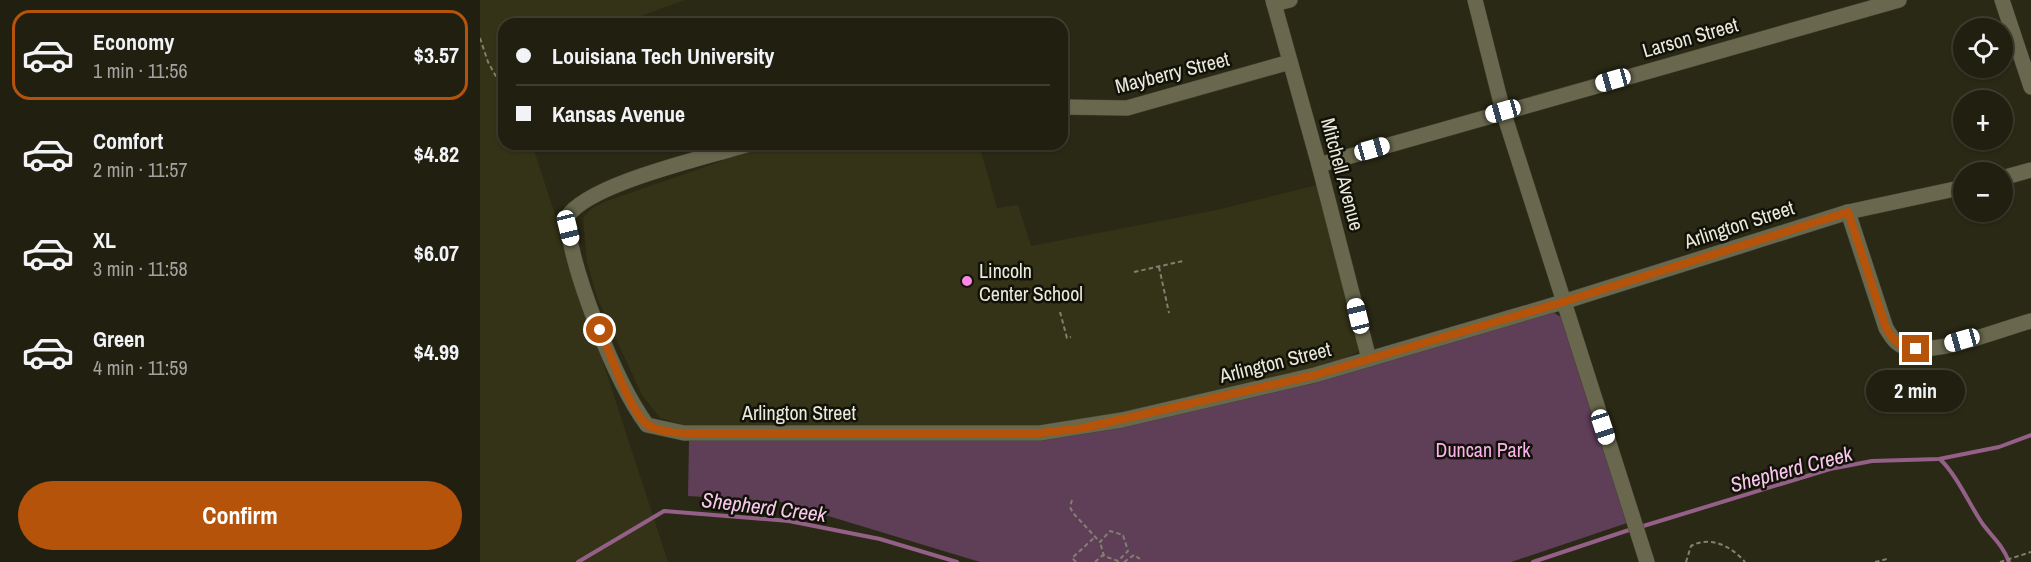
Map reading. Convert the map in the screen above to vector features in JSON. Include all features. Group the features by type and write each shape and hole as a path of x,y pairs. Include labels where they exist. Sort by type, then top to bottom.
{"street":[{"path":"1273,2 1290,0"},
{"path":"1475,0 1503,111 1647,562"},
{"name":"Larson Street","path":"1319,165 1899,0"},
{"path":"2002,0 2031,87"},
{"name":"Mitchell Avenue","path":"1273,2 1319,165 1369,359"},
{"name":"Mayberry Street","path":"1068,107 1127,108 1290,62"},
{"name":"Arlington Street","path":"730,150 611,187 586,198 567,217 568,228 592,312 634,408 647,425 684,433 1059,432 1248,391 1369,359 1563,302 1848,212 1953,189"},
{"path":"2013,175 2031,170"},
{"path":"1848,212 1886,328 1894,341 1903,347 1916,349 1939,347 2031,321"}],"path":[{"path":"480,38 488,62 498,80"},
{"path":"1134,272 1183,261"},
{"path":"1159,267 1169,313"},
{"path":"1060,312 1067,338 1071,338"},
{"path":"1072,500 1070,507 1073,513 1100,542 1104,554 1118,561 1128,551 1124,535 1110,531 1100,542"},
{"path":"1076,562 1072,558 1095,537"},
{"path":"1686,562 1691,546 1707,542 1725,545 1745,562"},
{"path":"2000,562 2003,559 2031,552"},
{"path":"1095,562 1104,554"},
{"path":"1123,556 1125,561 1136,555 1140,559"},
{"path":"1875,562 1887,558"}],"shaded area":[{"path":"480,0 685,0 635,18 498,18 498,150 534,150 668,562 480,562"},
{"name":"Lincoln Center School","path":"754,150 981,150 997,208 1018,205 1031,246 1217,210 1317,185 1358,340 1358,352 1335,363 1069,425 716,429 684,425 660,418 642,395 598,300 587,262 583,218 591,209 604,202"}],"green space":[{"name":"Duncan Park","path":"1554,313 1561,317 1564,324 1627,523 1511,562 980,562 782,502 688,496 689,441 1058,438 1123,427"}],"waterway":[{"name":"Shepherd Creek","path":"1640,527 1830,469 1872,461 1939,459 1999,447 2031,435"},
{"name":"Shepherd Creek","path":"1940,459 2009,562"},
{"name":"Shepherd Creek","path":"578,562 664,511 789,521 880,539 957,562"},
{"name":"Shepherd Creek","path":"1533,562 1632,529"}],"place":[{"name":"Lincoln Center School","path":"967,281"}],"route":[{"path":"600,330 634,408 647,425 664,430 684,433 1059,432 1122,420 1315,375 1563,302 1848,212 1886,328 1894,341 1903,347 1916,349"}]}
